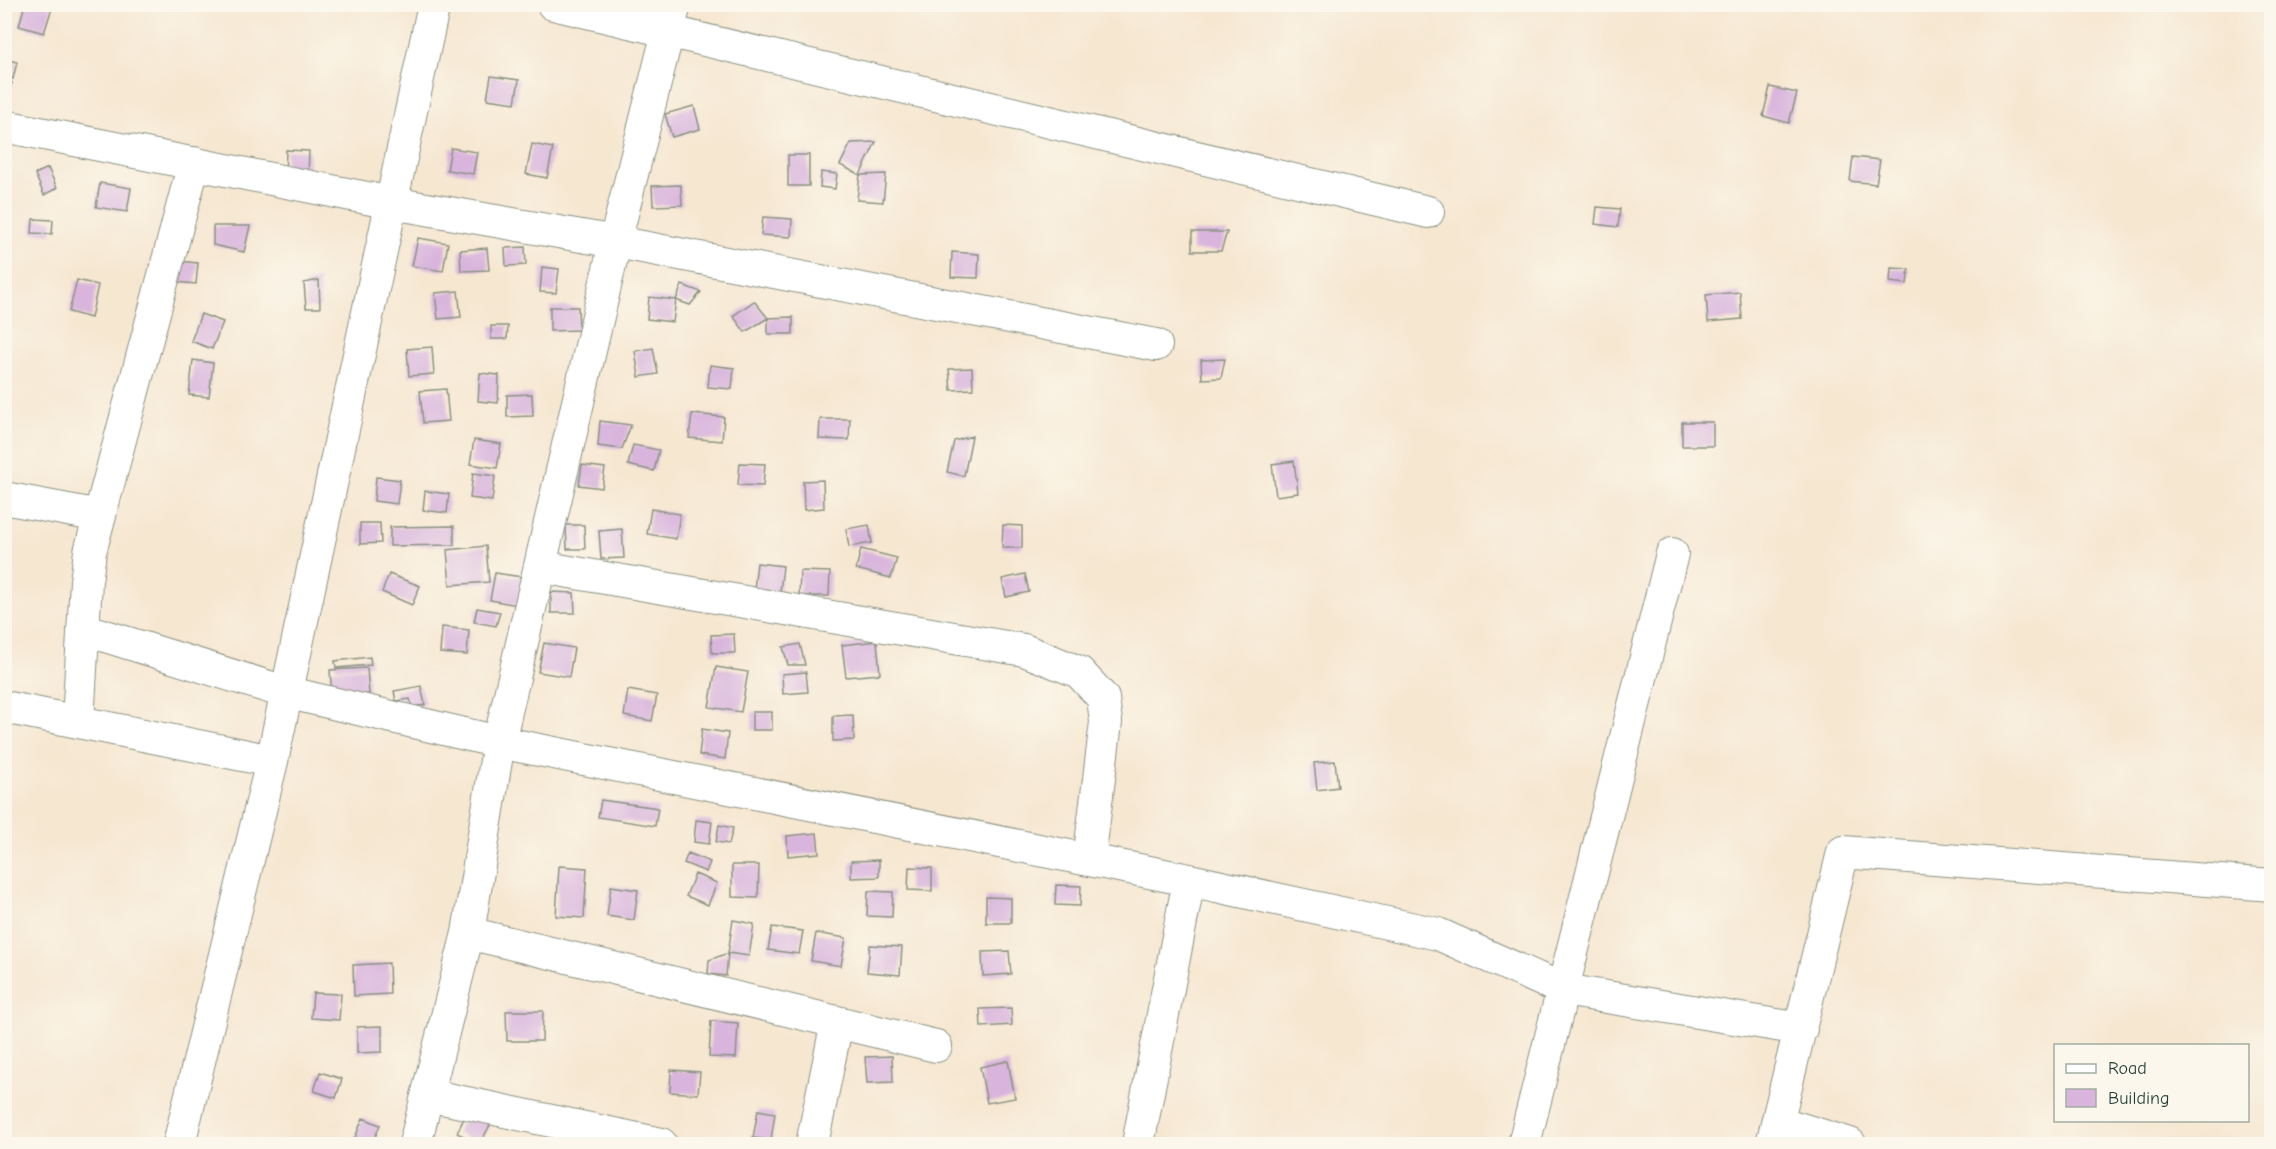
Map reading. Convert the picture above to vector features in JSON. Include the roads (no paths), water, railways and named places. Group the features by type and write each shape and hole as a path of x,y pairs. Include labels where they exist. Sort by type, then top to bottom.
{"street":[{"path":"179,1144 272,761 434,4"},
{"path":"552,4 672,19 1428,212"},
{"path":"415,1144 468,933 499,742 616,242 672,19"},
{"path":"4,126 392,202 616,242 1156,345"},
{"path":"78,722 86,581 100,516 194,163"},
{"path":"4,498 100,516"},
{"path":"1524,1144 1672,554"},
{"path":"541,567 1024,651 1079,672 1103,698 1107,722 1089,860"},
{"path":"82,629 285,692 499,742 1189,880 1438,934 1564,990 1801,1029"},
{"path":"4,707 272,761"},
{"path":"1850,1144 1775,1133 1843,852 2271,885"},
{"path":"1138,1144 1189,880"},
{"path":"468,933 936,1046"},
{"path":"812,1144 837,1022"},
{"path":"428,1095 661,1144"}]}
